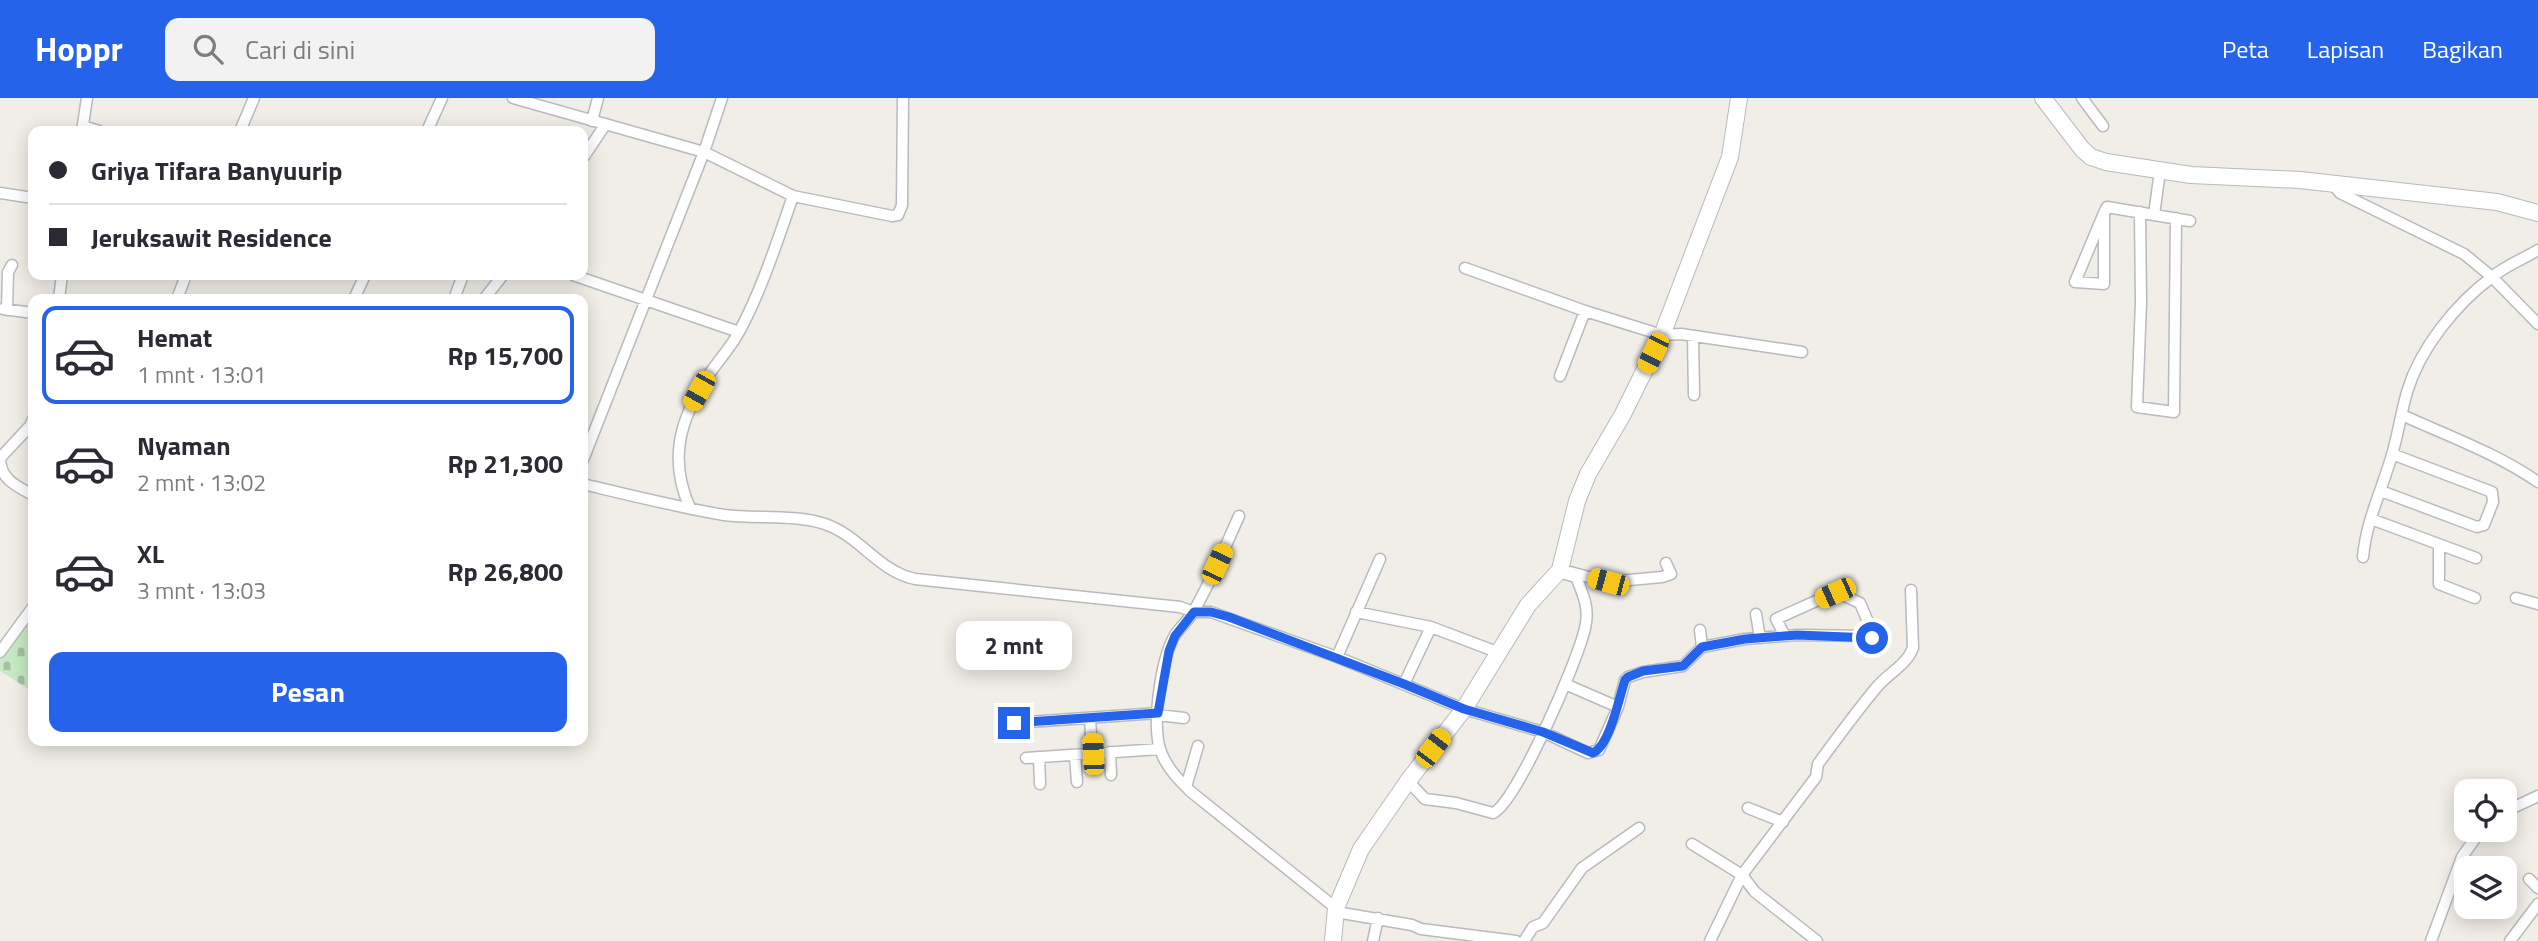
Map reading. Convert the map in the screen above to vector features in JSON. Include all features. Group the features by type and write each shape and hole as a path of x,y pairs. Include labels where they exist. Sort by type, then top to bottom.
{"street":[{"path":"83,126 87,98"},
{"path":"242,126 254,98"},
{"path":"429,126 442,98"},
{"path":"513,98 704,152 793,196 879,214 898,215 902,205 903,98"},
{"path":"592,121 598,98"},
{"path":"588,447 704,152 722,98"},
{"path":"1333,941 1336,908 1361,849 1408,780 1464,709 1528,605 1559,571 1577,501 1588,474 1623,414 1662,335 1730,157 1739,98"},
{"path":"2043,98 2075,141 2091,157 2125,166 2333,184 2497,202 2538,213"},
{"path":"2082,98 2103,126"},
{"path":"588,150 604,125"},
{"path":"2154,215 2160,171"},
{"path":"2333,184 2340,193 2465,254 2492,276 2538,324"},
{"path":"0,193 28,197"},
{"path":"690,508 682,490 678,469 685,423 707,377 739,332 793,196"},
{"path":"2104,212 2104,284 2075,282 2106,207 2190,220"},
{"path":"2140,212 2141,302 2137,407 2174,412 2176,218"},
{"path":"2363,557 2365,536 2392,454 2407,391 2420,363 2457,310 2492,276 2538,250"},
{"path":"12,265 8,272 4,309 28,312"},
{"path":"1465,268 1662,335 1681,334 1802,352"},
{"path":"488,294 499,280"},
{"path":"587,280 739,332"},
{"path":"1560,376 1585,311"},
{"path":"1692,336 1694,395"},
{"path":"2402,415 2497,455 2538,482"},
{"path":"28,428 0,458 0,463 7,479 28,492"},
{"path":"2381,491 2477,527 2484,525 2493,502 2492,492 2392,454"},
{"path":"588,485 690,508 746,517 823,523 843,532 881,565 915,579 1211,612 1337,657 1464,709 1543,732 1588,753 1596,753 1599,750 1628,677 1643,671 1683,666 1702,647 1785,636 1874,636 1860,603 1836,592 1776,619 1785,636"},
{"path":"1239,516 1194,612 1175,636 1169,651 1158,714 1160,749 1173,774 1342,913 1378,918 1421,929 1516,941"},
{"path":"2371,519 2476,558"},
{"path":"2439,545 2439,584 2475,598"},
{"path":"1337,657 1380,559"},
{"path":"1559,571 1608,582 1668,576 1671,574 1667,563"},
{"path":"1408,780 1424,799 1457,803 1486,812 1496,812 1505,804 1565,684 1585,629 1585,598 1576,577 1559,571"},
{"path":"1710,941 1742,875 1816,776 1818,764 1877,686 1907,661 1913,648 1911,590"},
{"path":"2516,598 2538,604"},
{"path":"1356,612 1431,627 1497,652"},
{"path":"0,652 28,614"},
{"path":"1756,614 1759,638"},
{"path":"1404,684 1431,627"},
{"path":"1700,629 1702,647"},
{"path":"1565,684 1618,707"},
{"path":"1014,723 1158,714 1184,718"},
{"path":"1090,718 1093,754"},
{"path":"1186,787 1198,746"},
{"path":"1026,758 1160,749"},
{"path":"1110,752 1111,775"},
{"path":"1075,755 1077,782"},
{"path":"1039,757 1040,784"},
{"path":"2517,806 2533,798"},
{"path":"1748,808 1783,822"},
{"path":"1524,941 1533,927 1543,923 1582,868 1639,828"},
{"path":"2431,941 2462,858 2473,842"},
{"path":"1692,844 1742,875 1755,892 1817,941"},
{"path":"2529,879 2538,888"},
{"path":"2510,941 2538,904"},
{"path":"1373,941 1378,918"},
{"path":"1794,941 1799,929"}],"green space":[{"path":"28,620 28,689 0,671 0,660"}],"route":[{"path":"1014,723 1158,713 1169,651 1175,636 1194,612 1211,612 1229,617 1337,657 1464,709 1543,732 1588,753 1596,753 1599,750 1628,677 1643,671 1683,666 1702,647 1745,639 1797,635 1872,638"}]}
